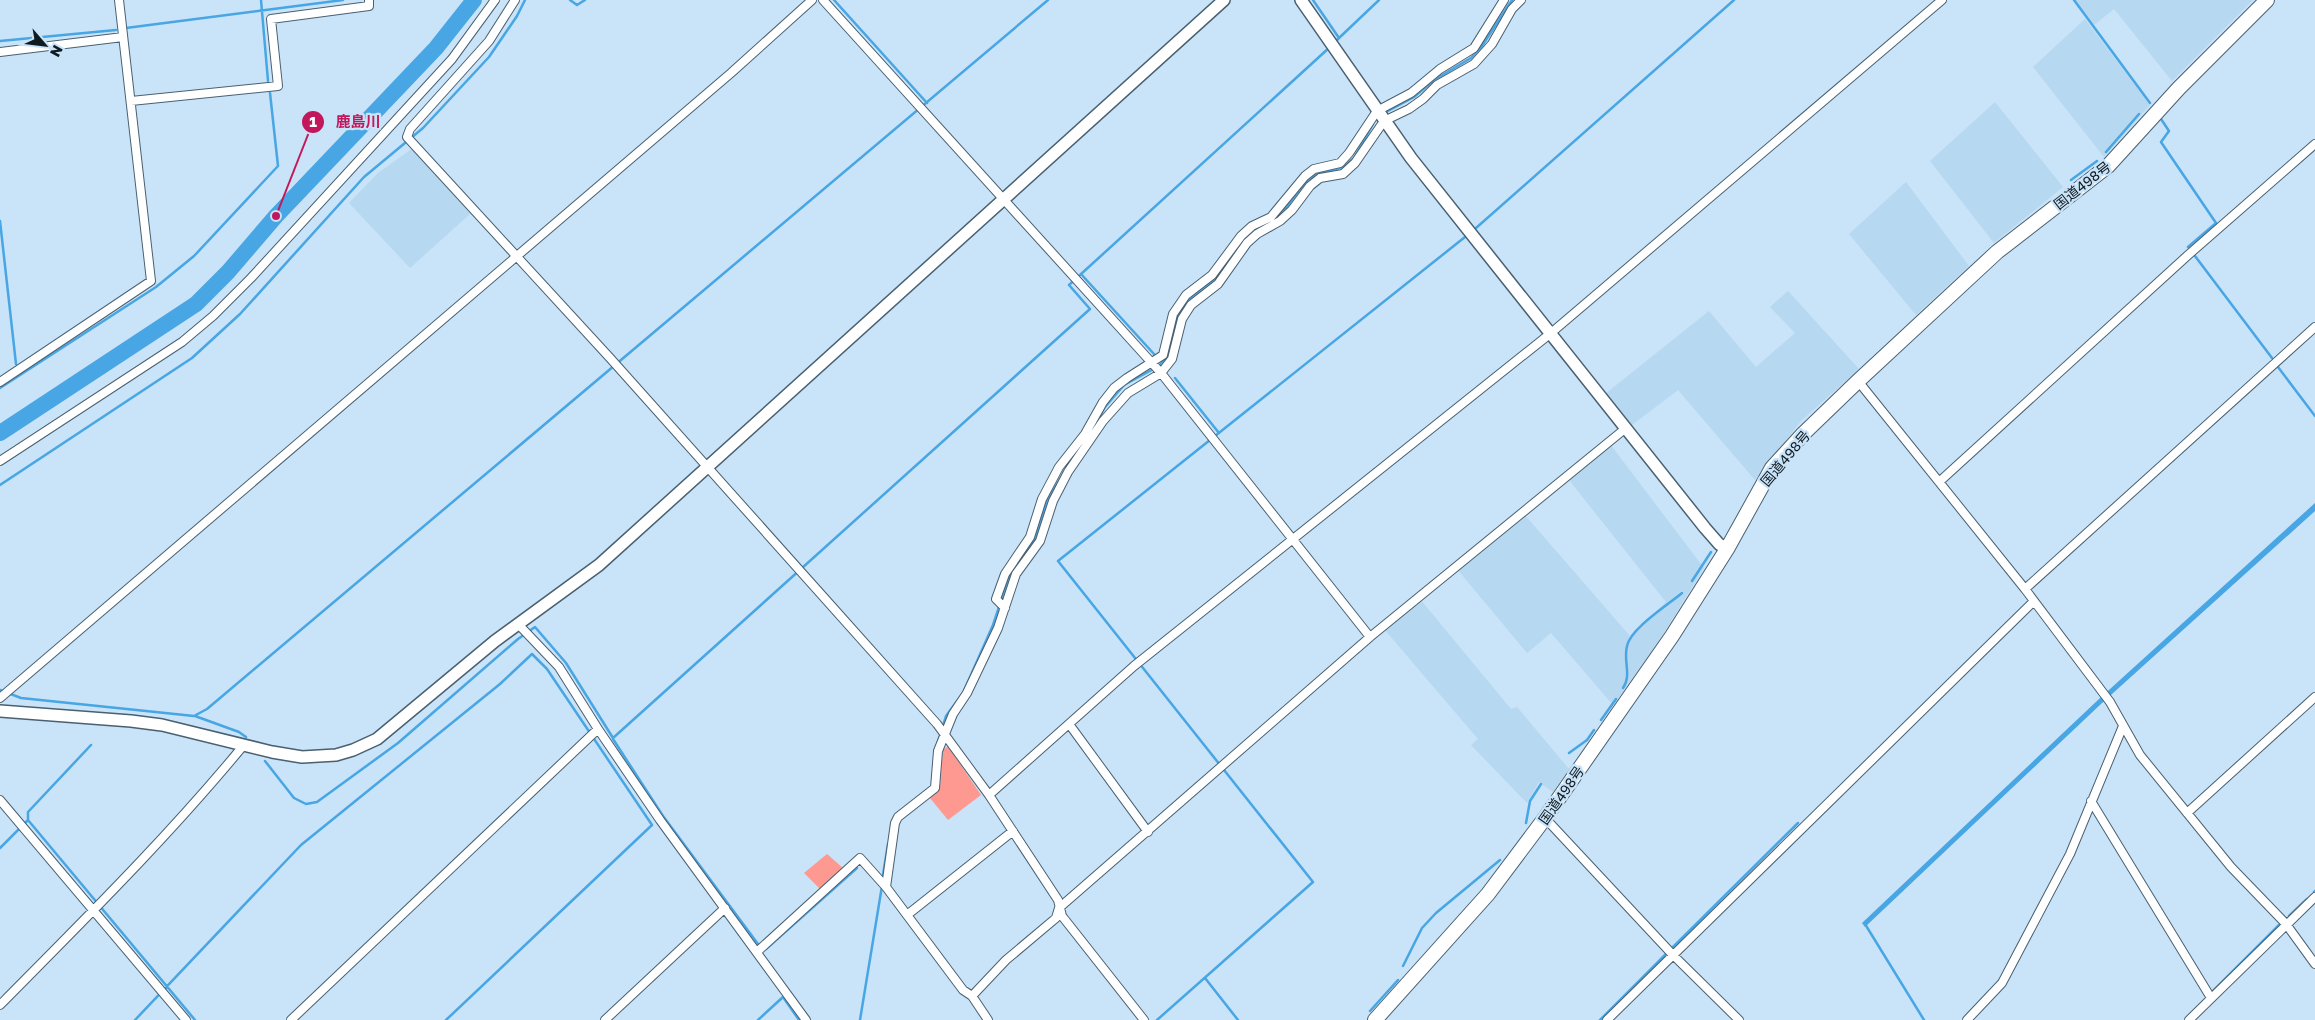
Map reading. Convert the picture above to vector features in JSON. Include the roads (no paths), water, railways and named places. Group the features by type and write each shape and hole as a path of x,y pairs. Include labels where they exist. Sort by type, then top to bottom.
{"highway":[{"name":"国道498号","path":"1375,1020 1488,894 1546,818 1672,636 1727,549 1772,468 1803,434 1858,381 1997,252 2108,166 2179,88 2267,0"}],"street":[{"path":"0,382 151,281 119,0"},
{"path":"131,101 278,86 271,19 369,6 368,0"},
{"path":"0,460 182,342 213,316 258,270 452,59 495,0"},
{"path":"515,0 489,41 410,129 407,137 622,371 801,574 937,724 989,796 1058,900 1062,916 1144,1020"},
{"path":"4,694 731,73 812,0"},
{"path":"823,0 1002,200 1161,373 1370,637"},
{"path":"0,711 162,725 243,746 302,757 336,755 364,746 392,728 599,565 1224,0"},
{"path":"1301,0 1384,121 1705,528 1719,544 1727,549"},
{"path":"1005,608 996,600 1005,574 1030,537 1042,499 1060,467 1085,434 1103,402 1114,388 1163,355 1173,314 1186,295 1212,274 1241,236 1252,226 1271,216 1305,176 1314,169 1340,163 1349,153 1377,111 1411,93 1440,69 1474,48 1504,0"},
{"path":"886,887 895,823 898,817 935,788 938,751 953,714 967,693 1005,608 1016,574 1040,542 1053,501 1068,472 1116,405 1138,385 1161,373 1172,359 1182,319 1191,305 1218,284 1247,244 1257,234 1280,221 1292,210 1310,186 1320,178 1343,174 1355,163 1384,121 1409,108 1423,99 1437,85 1474,64 1487,50 1512,9 1521,0"},
{"path":"989,796 1134,666 1551,333 1942,0"},
{"path":"0,52 123,37"},
{"path":"1939,482 2180,263 2315,144"},
{"path":"2025,589 2315,327"},
{"path":"1858,381 2025,589 2103,692 2140,755 2231,867 2286,924 2315,964"},
{"path":"972,996 1006,960 1056,918 1059,908 1370,637 1626,428"},
{"path":"1607,1020 1672,954 2034,601"},
{"path":"520,626 559,667 598,729 660,820 758,951 806,1020"},
{"path":"2187,813 2315,697"},
{"path":"1069,724 1148,832"},
{"path":"1967,1020 2002,984 2070,854 2123,726"},
{"path":"291,1020 598,729"},
{"path":"0,1005 93,910 221,773 243,746"},
{"path":"0,800 186,1020"},
{"path":"2091,801 2211,998"},
{"path":"1546,818 1672,954 1739,1020"},
{"path":"907,915 1013,831"},
{"path":"758,951 860,858 886,887 963,990 972,996 988,1020"},
{"path":"2189,1020 2315,897"},
{"path":"606,1020 725,908"}],"water":[{"path":"2315,503 2315,511 2102,703 1865,927 1862,923 2099,699"}],"waterway":[{"path":"261,0 268,81"},
{"path":"126,28 343,0"},
{"path":"0,433 196,304 228,272 276,216 436,48 474,0"},
{"path":"0,485 192,358 240,314 364,177 423,128 489,57 517,16 525,0"},
{"path":"570,0 577,5 585,0"},
{"path":"834,0 927,103"},
{"path":"0,690 21,698 194,716 207,709 1048,0"},
{"path":"1313,0 1339,38 1334,43"},
{"path":"1339,38 1379,0"},
{"path":"1386,112 1414,97 1434,80 1471,58 1482,46 1512,0"},
{"path":"1476,228 1734,0"},
{"path":"2074,0 2150,103"},
{"path":"0,41 116,30"},
{"path":"265,761 294,798 306,804 317,802 398,743 518,639 535,627 566,663 613,738 1090,309 1069,285 1330,47"},
{"path":"0,388 156,287 194,256 278,166 270,93"},
{"path":"2106,152 2139,114"},
{"path":"2161,119 2169,131 2161,142 2216,223 2188,247"},
{"path":"1090,434 1105,407 1124,385 1159,366 1168,356 1178,317 1188,300 1218,277 1244,240 1255,230 1279,217 1307,180 1315,175 1343,167 1354,158 1373,124"},
{"path":"2071,180 2097,161"},
{"path":"0,221 16,364"},
{"path":"1157,1020 1313,882 1058,561 1465,237"},
{"path":"2195,256 2272,358"},
{"path":"1081,274 1154,354"},
{"path":"2278,367 2315,416"},
{"path":"1175,378 1219,433"},
{"path":"936,748 946,716 963,693 993,625 1011,571 1035,539 1047,500 1077,453"},
{"path":"1692,581 1711,552"},
{"path":"1623,688 1627,678 1626,652 1630,639 1642,624 1682,593"},
{"path":"135,1020 301,845 500,684 532,654 547,669 652,825 446,1020"},
{"path":"1601,720 1616,699"},
{"path":"195,716 239,732 246,737"},
{"path":"1569,753 1587,740 1594,730"},
{"path":"613,739 663,816 758,944"},
{"path":"28,820 28,812 91,745"},
{"path":"1526,823 1530,801 1541,784"},
{"path":"0,848 28,820 195,1020"},
{"path":"1672,948 1798,823"},
{"path":"882,881 888,844"},
{"path":"1403,966 1422,928 1436,913 1500,860"},
{"path":"766,949 857,868"},
{"path":"860,1020 882,886"},
{"path":"2289,916 2307,899"},
{"path":"1865,924 1924,1020"},
{"path":"2212,992 2279,925"},
{"path":"1600,1020 1666,954"},
{"path":"1205,978 1238,1020"},
{"path":"1370,1011 1398,980"},
{"path":"758,1020 783,997 799,1020"}],"place":[{"name":"鹿島川","path":"276,216"}]}
